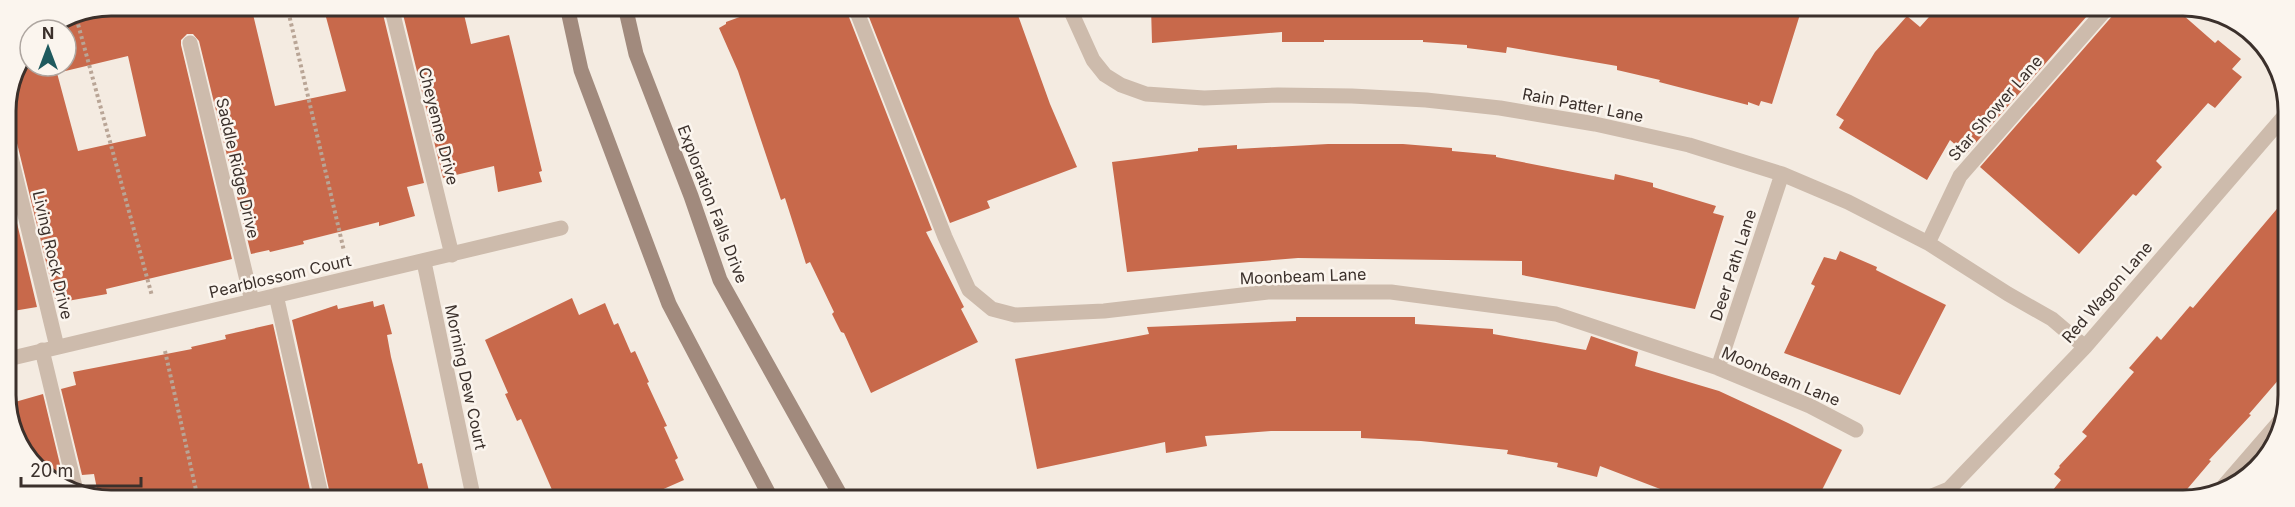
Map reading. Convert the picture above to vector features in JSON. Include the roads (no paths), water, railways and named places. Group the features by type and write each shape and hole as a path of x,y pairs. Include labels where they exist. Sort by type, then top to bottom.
{"street":[{"name":"Cheyenne Drive","path":"393,16 452,255"},
{"path":"569,16 581,70 669,304 767,490"},
{"name":"Exploration Falls Drive","path":"627,16 636,54 691,196 720,280 837,490"},
{"name":"Moonbeam Lane","path":"858,16 903,132 969,290 992,309 1015,315 1104,311 1268,292 1391,292 1556,314 1718,368 1810,406 1856,430"},
{"name":"Rain Patter Lane","path":"1073,16 1093,60 1105,75 1121,85 1146,94 1204,98 1278,95 1352,96 1426,100 1500,108 1595,124 1689,145 1782,174 1848,202 1928,243 2052,319 2085,346"},
{"name":"Star Shower Lane","path":"1928,243 1960,176 2100,16"},
{"name":"Saddle Ridge Drive","path":"190,43 252,301"},
{"name":"Red Wagon Lane","path":"1953,490 2085,346 2278,124"},
{"name":"Deer Path Lane","path":"1718,368 1782,174"},
{"name":"Living Rock Drive","path":"17,191 74,483"},
{"name":"Pearblossom Court","path":"17,357 561,228"},
{"name":"Morning Dew Court","path":"423,262 472,490"},
{"path":"276,295 320,490"},
{"path":"2231,477 2271,431"}]}
